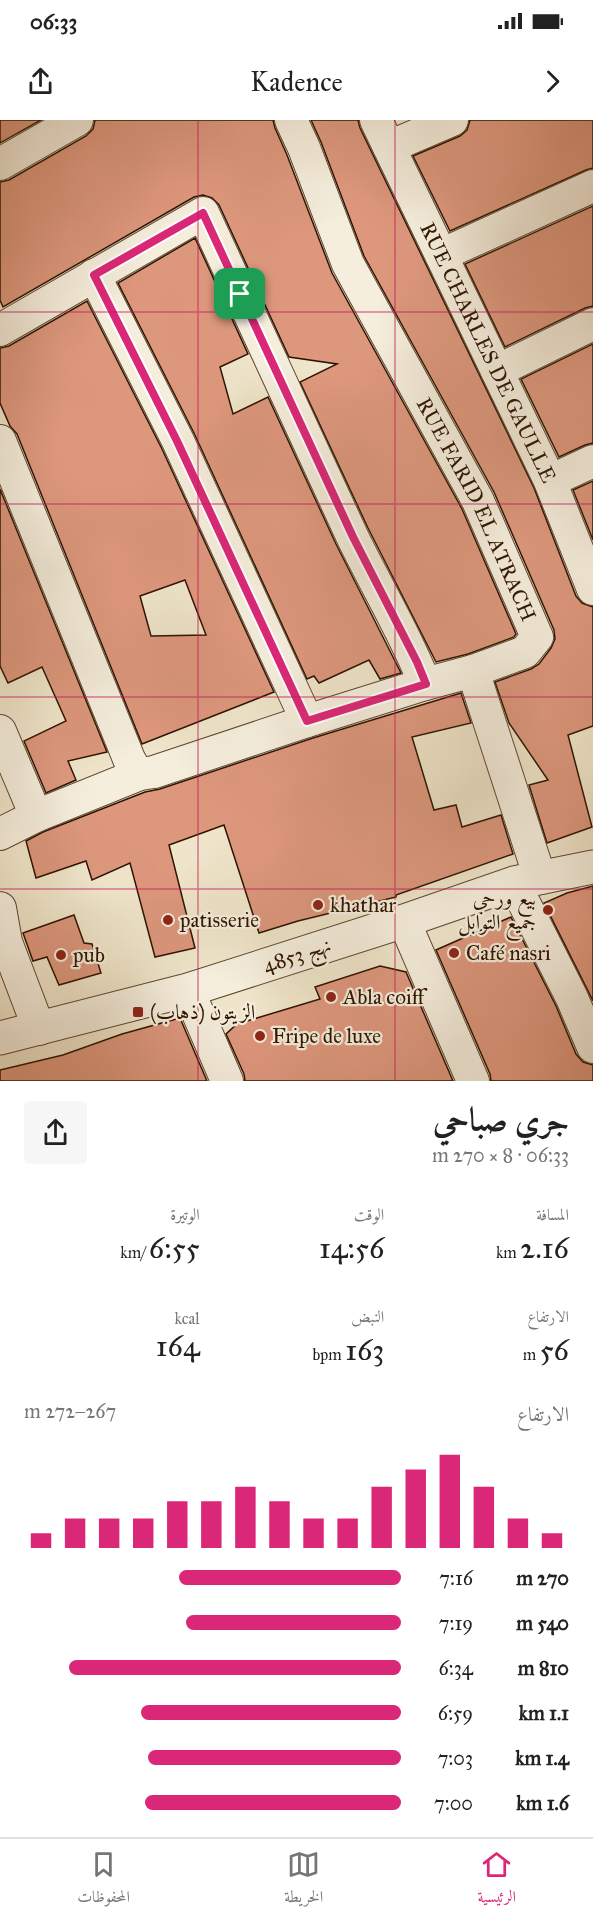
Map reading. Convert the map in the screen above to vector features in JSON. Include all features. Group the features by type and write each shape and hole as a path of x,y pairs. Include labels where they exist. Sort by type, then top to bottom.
{"street":[{"path":"0,164 77,120"},
{"name":"RUE FARID EL ATRACH","path":"291,120 348,264 478,501 537,637 525,652 473,671"},
{"path":"382,134 452,120"},
{"name":"RUE CHARLES DE GAULLE","path":"382,134 550,481 593,589"},
{"path":"441,255 593,186"},
{"path":"0,330 203,213 353,537 426,684"},
{"path":"94,275 177,441 307,721"},
{"path":"497,371 593,324"},
{"path":"0,441 129,759 140,774"},
{"path":"550,481 593,460"},
{"path":"0,834 36,816 140,774 154,772 307,721 473,671 527,880 593,1047"},
{"path":"0,731 36,816"},
{"name":"نهج 4853","path":"0,1038 188,990 527,880 593,867"},
{"path":"0,908 6,942 39,1029"},
{"path":"404,921 473,1081"},
{"path":"188,990 227,1081"}],"building":[{"path":"0,120 41,120 0,143"},
{"path":"95,120 273,120 332,273 462,509 516,634 514,637 468,654 436,662 368,528 300,382 337,364 289,357 219,205 212,198 203,195 194,197 3,307 0,300 0,182 9,180 86,136 93,129"},
{"path":"311,120 358,120 534,488 576,596 582,603 593,607 593,726 568,735 592,827 547,843 529,785 548,780 509,723 495,682 539,664 555,639 554,630 494,492 364,256"},
{"path":"470,120 593,120 593,168 450,231 413,156 460,136 467,130"},
{"path":"593,206 593,306 505,347 465,264"},
{"path":"195,238 248,354 220,367 233,414 268,397 336,544 401,673 380,679 369,660 319,683 314,676 307,679 194,433 118,283"},
{"path":"87,301 162,449 274,692 142,744 17,434 10,426 0,403 0,348 9,346","holes":["185,580 206,635 151,636 140,596"]},
{"path":"593,344 593,443 559,457 521,379"},
{"path":"593,481 593,540 573,490"},
{"path":"0,489 107,752 68,761 76,780 46,793 24,741 66,721 42,667 8,683 0,666"},
{"path":"461,693 471,723 412,737 434,810 456,805 462,827 501,815 513,854 396,895 396,897 259,933 224,825 169,845 195,948 155,957 130,863 92,880 86,861 36,878 26,841 43,832 145,792"},
{"path":"593,886 593,1001 544,903 567,893"},
{"path":"74,915 84,943 92,944 101,973 59,985 47,957 33,961 23,933"},
{"path":"511,917 556,1006 576,1054 583,1062 593,1065 593,1081 491,1081 436,950"},
{"path":"380,966 406,972 453,1081 245,1081 226,1034 237,1024 320,999 315,987"},
{"path":"180,1018 207,1081 0,1081 0,1070 63,1055 122,1034"}],"place":[{"name":"khathar","path":"318,905"},
{"name":"بيع ورحي جميع التوابل","path":"548,910"},
{"name":"patisserie","path":"168,920"},
{"name":"Café nasri","path":"454,953"},
{"name":"pub","path":"61,955"},
{"name":"Abla coiff","path":"331,997"},
{"name":"الزيتون (ذهاب)","path":"138,1012"},
{"name":"Fripe de luxe","path":"260,1036"}],"route":[{"path":"203,213 240,294 353,537 426,684 307,721 177,441 94,275 203,213"}]}
